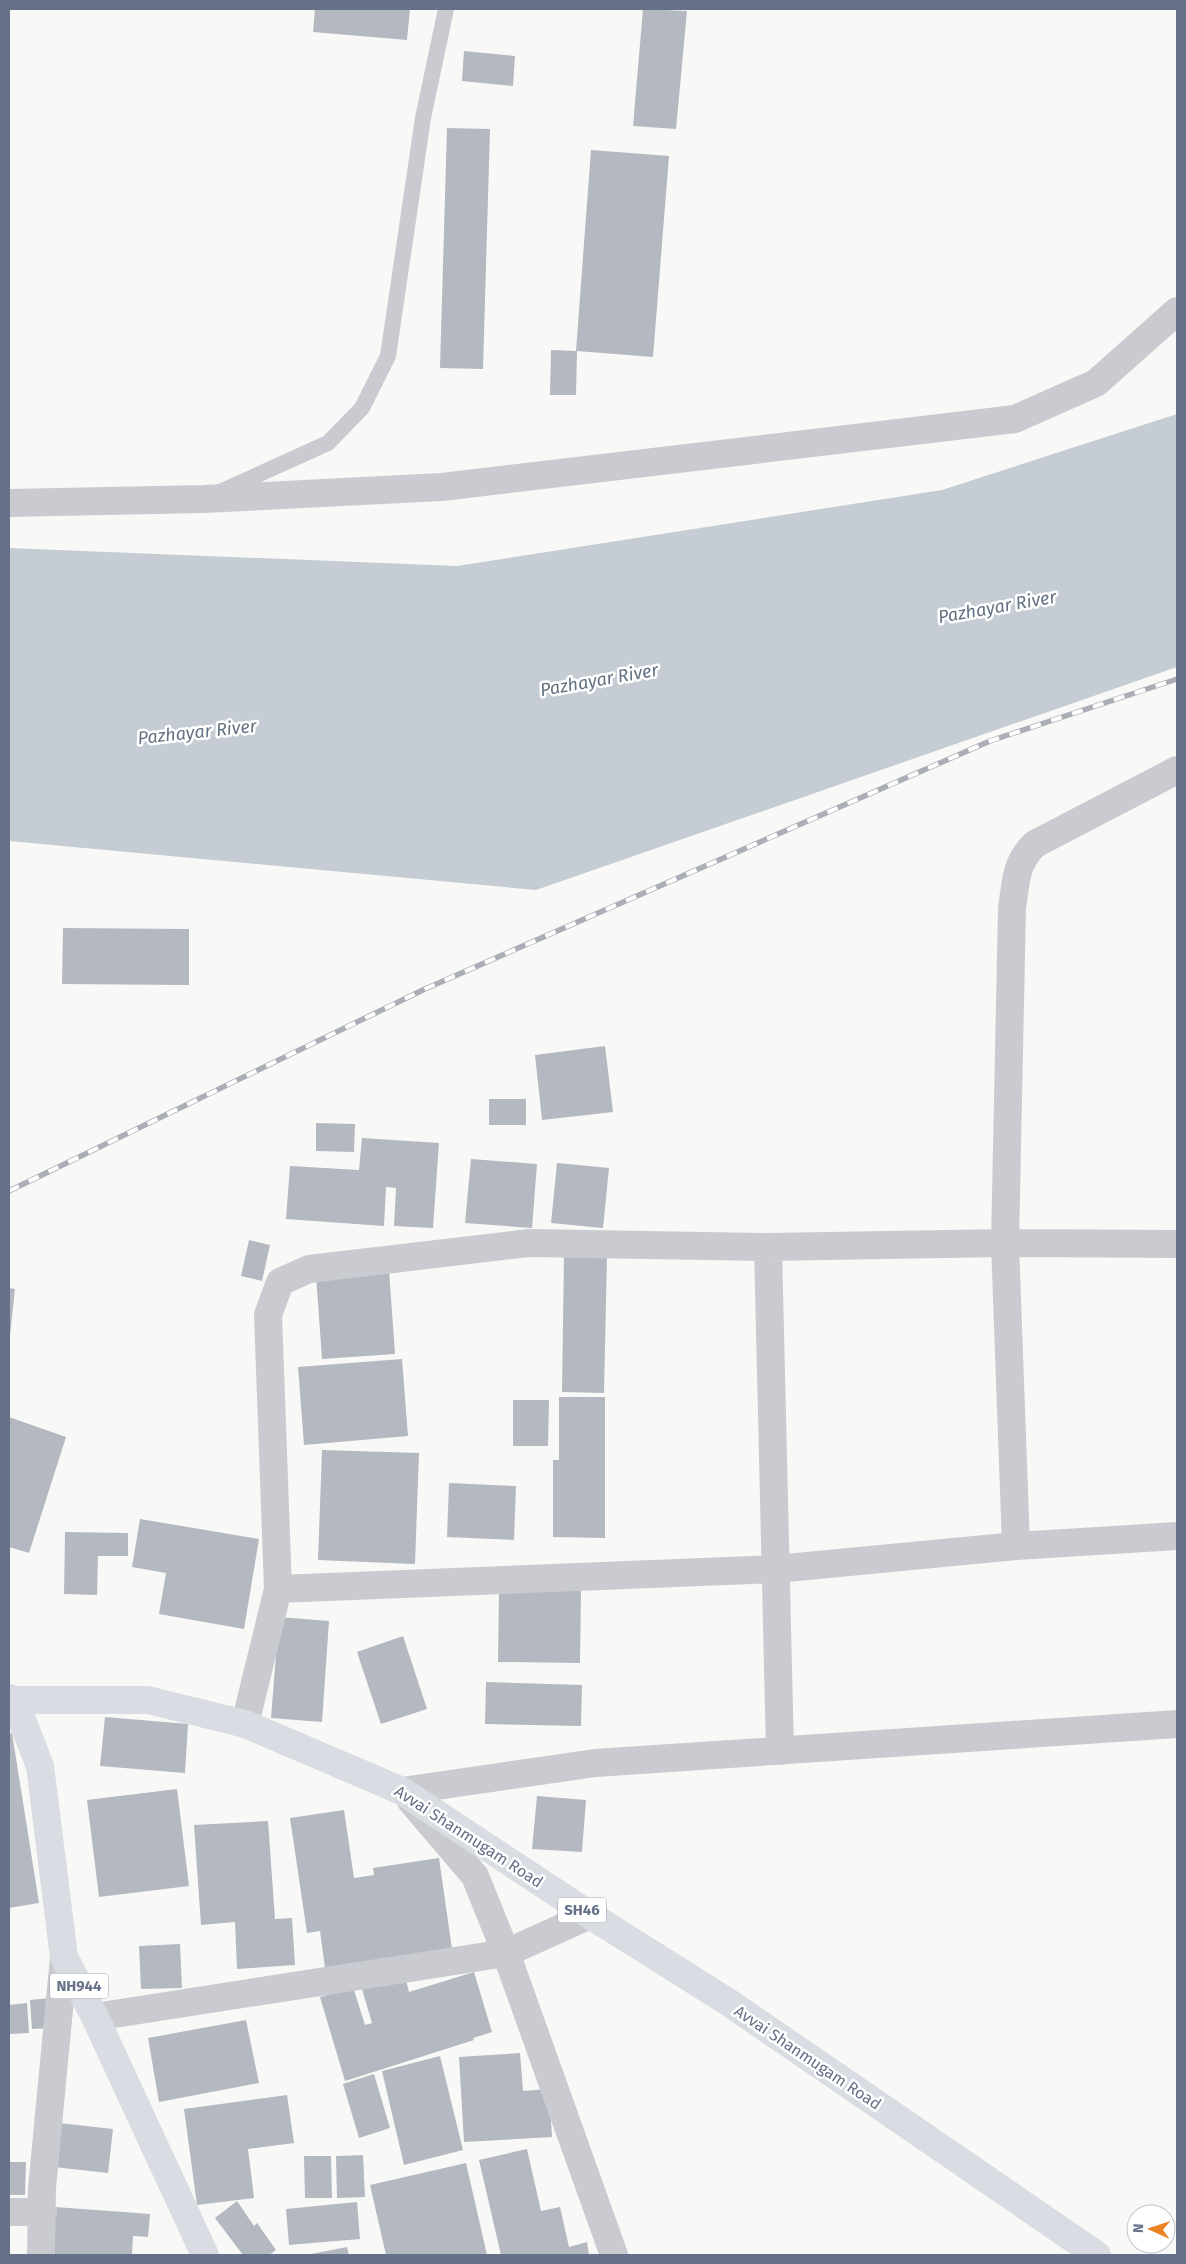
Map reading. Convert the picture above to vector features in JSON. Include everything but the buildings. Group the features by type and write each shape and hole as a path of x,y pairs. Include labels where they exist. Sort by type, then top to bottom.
{"main road":[{"name":"Avvai Shanmugam Road","path":"11,1699 148,1700 245,1724 402,1791 590,1915 728,2002 1097,2255"},
{"name":"NH944","path":"11,1699 40,1766 64,1957 95,2017 205,2255"}],"street":[{"path":"9,503 204,500 442,487 1015,419 1096,383 1177,311"},
{"path":"1016,1546 1005,1243 1012,908 1018,869 1024,854 1036,844 1177,770"},
{"path":"245,1724 278,1588 268,1315 280,1282 310,1269 529,1243 768,1247 1005,1243 1177,1244"},
{"path":"768,1247 780,1752"},
{"path":"278,1588 776,1570 1016,1546 1177,1536"},
{"path":"402,1791 595,1763 1177,1724"},
{"path":"402,1791 475,1876 506,1953 614,2255"},
{"path":"95,2017 506,1953 590,1915"},
{"path":"41,2255 42,2188 64,1957"},
{"path":"9,2212 43,2212"}],"lane":[{"path":"204,500 328,443 362,408 388,356 423,118 446,9"}],"water":[{"name":"Pazhayar River","path":"1177,414 1177,667 536,890 9,841 9,548 457,566 942,490"}],"railway":[{"path":"9,1191 425,989 990,741 1177,679"}]}
